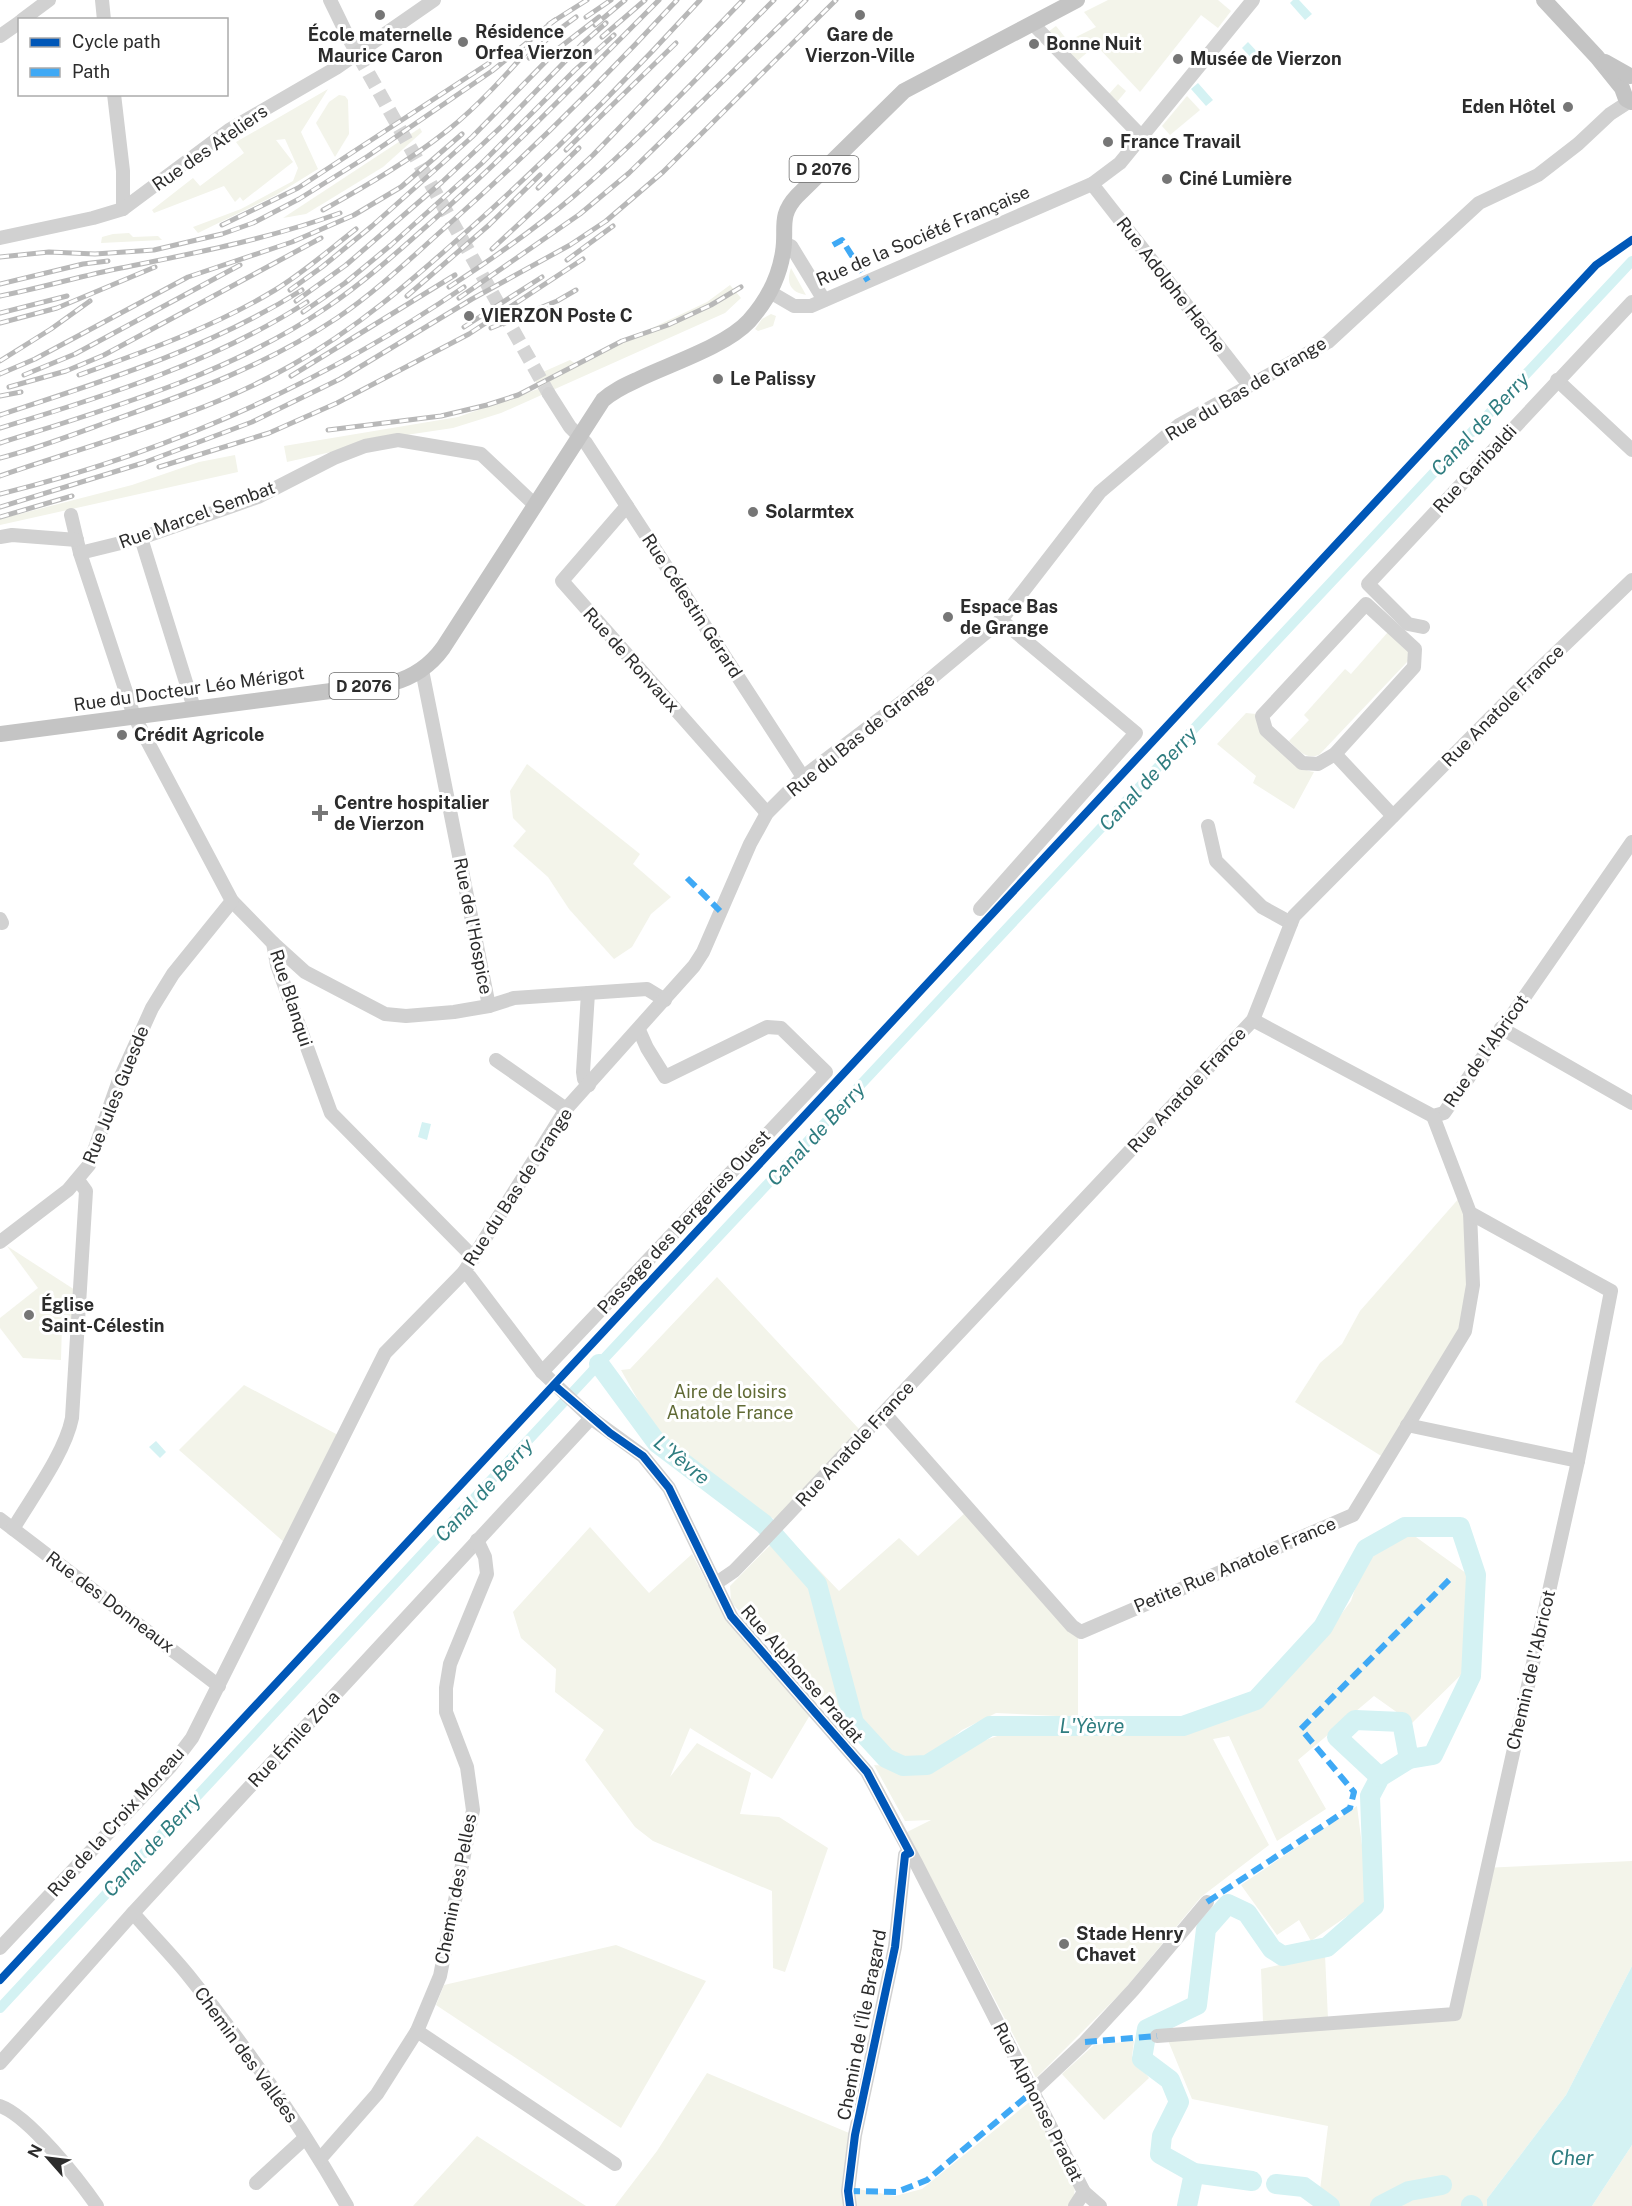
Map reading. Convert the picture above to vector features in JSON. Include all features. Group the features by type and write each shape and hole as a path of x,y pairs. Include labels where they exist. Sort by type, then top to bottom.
{"main road":[{"name":"D 2076","path":"579,436 599,405 612,392 736,333 755,314 770,292 783,252 785,213 796,196 904,91 1077,0"},
{"path":"1544,0 1628,89"},
{"name":"Rue du Docteur Léo Mérigot","path":"0,734 392,683 408,678 422,670 443,648 579,436"}],"street":[{"path":"25,18 49,0"},
{"path":"102,0 104,18"},
{"path":"330,0 348,37"},
{"name":"Rue des Ateliers","path":"0,238 93,219 123,209 229,130 336,68 434,0"},
{"name":"Rue de la Société Française","path":"770,292 794,306 811,306 1092,184 1120,163 1254,0"},
{"path":"0,36 18,23"},
{"path":"1032,23 1142,137"},
{"name":"Rue du Bas de Grange","path":"219,1686 385,1353 464,1272 566,1109 694,966 703,952 750,844 767,813 803,777 911,695 1001,620 1100,492 1179,425 1328,342 1479,203 1539,175 1578,144 1610,114 1628,89"},
{"path":"114,96 123,171 123,209"},
{"name":"Rue Adolphe Hache","path":"1092,184 1250,385"},
{"path":"791,246 824,300"},
{"name":"Rue Garibaldi","path":"1423,627 1408,624 1368,584 1632,302"},
{"path":"1557,381 1632,450"},
{"name":"Rue Célestin Gérard","path":"549,394 570,427 586,443 803,777"},
{"name":"Rue Marcel Sembat","path":"0,537 12,535 78,547 141,538 258,497 334,458 355,450 398,440 481,454 535,505"},
{"name":"Rue de Ronvaux","path":"627,506 562,581 767,813"},
{"path":"71,515 78,547 134,716"},
{"path":"141,538 194,708"},
{"name":"Rue Anatole France","path":"715,1584 734,1571 763,1541 1254,1020 1294,916 1524,684 1632,580"},
{"path":"1366,604 1415,649 1414,667 1335,754 1318,764 1302,763 1266,730 1262,716 1366,604"},
{"path":"980,909 1136,733 1001,620"},
{"name":"Rue de l'Hospice","path":"422,670 489,1006"},
{"name":"Rue Blanqui","path":"134,716 232,901 273,943 277,965 331,1113 474,1258"},
{"path":"1335,754 1393,816"},
{"path":"1208,826 1216,861 1262,907 1291,923"},
{"name":"Rue de l'Abricot","path":"1254,1020 1433,1116 1444,1113 1632,842"},
{"name":"Rue Jules Guesde","path":"0,1242 78,1180 89,1165 118,1083 152,1008 173,974 232,901"},
{"path":"273,943 305,972 385,1014 406,1016 454,1012 489,1006 514,998 647,989 665,1000"},
{"path":"588,993 583,1072 584,1079 589,1085"},
{"name":"Passage des Bergeries Ouest","path":"542,1372 826,1072 776,1026 767,1027 665,1077 639,1030"},
{"path":"1501,1028 1632,1103"},
{"path":"496,1060 566,1109"},
{"path":"1433,1116 1470,1213"},
{"path":"13,1529 70,1429 86,1191 78,1180"},
{"name":"Petite Rue Anatole France","path":"884,1413 1072,1626 1081,1632 1353,1515 1465,1331 1473,1285 1470,1213"},
{"name":"Chemin de l'Abricot","path":"1156,2036 1455,2014 1578,1461 1611,1291 1470,1213"},
{"name":"Rue Alphonse Pradat","path":"464,1272 542,1372 591,1418 643,1456 669,1488 731,1616 867,1772 1084,2192 1100,2206"},
{"name":"Rue Émile Zola","path":"0,2063 133,1913 591,1418"},
{"path":"1407,1425 1578,1461"},
{"name":"Rue des Donneaux","path":"0,1519 219,1686"},
{"name":"Chemin des Pelles","path":"320,2159 377,2094 417,2031 440,1976 473,1810 467,1767 446,1712 446,1688 450,1664 487,1574 485,1557 477,1540"},
{"name":"Rue de la Croix Moreau","path":"0,1948 170,1767 192,1738 219,1686"},
{"name":"Chemin de l'Île Bragard","path":"850,2206 848,2191 855,2135 895,1947 905,1856 910,1853"},
{"path":"1032,2092 1101,2024 1207,1902"},
{"name":"Chemin des Vallées","path":"133,1913 187,1973 240,2042 320,2159 347,2206"},
{"path":"417,2031 615,2164"},
{"path":"0,2106 14,2113 54,2152 97,2206"},
{"path":"255,2183 305,2138"},
{"name":"Rue Alphonse Pradat","path":"1075,2206 1084,2192"}],"green space":[{"path":"1108,0 1218,0 1231,11 1218,28 1201,15 1140,92 1096,45 1076,62 1048,32 1056,26 1068,41 1096,27 1084,12"},
{"path":"1118,84 1126,91 1117,102 1109,94"},
{"path":"328,89 301,132 318,169 276,195 198,233 193,227 241,209 293,181 298,168 285,139 276,140 293,162 243,201 240,197 235,202 224,186 154,213 152,210 193,178 200,186 244,153 236,142"},
{"path":"339,95 345,96 348,100 349,134 335,157 316,123 329,102"},
{"path":"1187,96 1200,110 1170,135 1162,126"},
{"path":"420,128 422,132 383,167 306,214 283,218"},
{"path":"129,233 133,237 158,236 162,240 101,243 102,237"},
{"path":"791,268 806,295 796,292 791,286 789,278"},
{"path":"730,285 741,298 725,313 501,413 453,428 406,435 287,462 284,446 458,417 538,389 534,376 570,360 576,364 707,302"},
{"path":"771,314 776,316 773,326 758,331 755,329 762,319"},
{"path":"235,455 238,472 0,525 0,519 132,485 199,462"},
{"path":"1388,632 1409,650 1408,661 1319,755 1310,756 1302,753 1289,741 1309,720 1304,715 1345,669 1351,674"},
{"path":"1246,713 1256,714 1265,732 1287,758 1305,770 1314,772 1294,809 1253,783 1256,776 1217,744"},
{"path":"527,764 640,854 633,864 671,897 651,914 632,947 614,959 569,909 548,877 513,846 526,831 513,818 510,791"},
{"path":"1461,1196 1467,1210 1471,1285 1462,1330 1386,1459 1295,1402 1320,1363 1342,1344 1360,1311"},
{"path":"7,1246 75,1290 72,1323 62,1324 61,1360 23,1358 0,1328 0,1318 38,1288"},
{"name":"Aire de loisirs Anatole France","path":"717,1277 859,1429 777,1521 677,1458 643,1409 621,1370 630,1369"},
{"path":"244,1385 338,1435 285,1543 179,1450"},
{"path":"966,1512 1078,1638 1078,1717 996,1713 962,1730 927,1759 914,1760 892,1753 875,1733 844,1728 731,1602 730,1586 783,1532 839,1591 899,1538 918,1556"},
{"path":"590,1527 649,1593 692,1554 725,1618 810,1715 772,1779 690,1728 670,1777 697,1743 751,1773 740,1814 779,1817 828,1848 785,1972 773,1968 772,1891 653,1841 635,1827 585,1760 604,1730 555,1692 556,1669 521,1638 513,1612"},
{"name":"Stade Henry Chavet","path":"1409,1532 1470,1576 1468,1668 1412,1723 1374,1696 1298,1760 1326,1809 1277,1841 1229,1736 1213,1739 1269,1845 1201,1897 1123,1991 1036,2078 907,1832 931,1820 905,1821 874,1765 926,1769 971,1745 1009,1732 1188,1731 1244,1712 1271,1695 1328,1632 1351,1601 1365,1560"},
{"path":"1357,1806 1369,1901 1311,1941 1299,1920 1277,1935 1241,1885"},
{"path":"1632,1861 1632,1966 1566,2095 1487,2199 1487,2206 1318,2206 1328,2126 1192,2099 1165,2033 1453,2014 1483,1868"},
{"path":"616,1945 706,1981 621,2128 436,2005 444,1985"},
{"path":"1325,1955 1328,2019 1263,2022 1261,1969"},
{"path":"1134,2041 1132,2056 1149,2078 1104,2120 1062,2074 1094,2045"},
{"path":"707,2073 849,2133 842,2186 895,2196 922,2189 1033,2099 1075,2186 1073,2206 615,2206 657,2151"},
{"path":"477,2136 586,2206 413,2206"},
{"path":"1632,2145 1632,2206 1592,2206"}],"water":[{"path":"1293,0 1299,0 1312,14 1305,20 1290,3"},
{"path":"1248,42 1263,58 1257,64 1242,48"},
{"path":"1198,83 1213,100 1206,106 1191,89"},
{"path":"422,1122 431,1124 427,1140 418,1137"},
{"path":"156,1441 166,1452 160,1458 149,1447"},
{"name":"Cher","path":"1632,1966 1632,2145 1592,2206 1487,2206 1487,2199 1566,2095"}],"waterway":[{"name":"Canal de Berry","path":"0,2008 599,1364 1632,261"},
{"name":"L'Yèvre","path":"599,1364 657,1443 764,1524 817,1584 854,1723 886,1758 903,1766 927,1765 990,1726 1183,1726 1256,1700 1323,1627 1366,1549 1405,1527 1460,1527 1476,1575 1471,1676 1433,1755 1409,1759 1380,1777 1370,1796 1374,1906 1327,1947 1283,1956 1272,1949 1247,1913 1228,1904 1206,1929 1197,2005 1147,2029 1142,2059 1170,2080 1179,2102 1162,2136 1160,2154 1194,2173 1252,2181"},
{"name":"L'Yèvre","path":"1380,1777 1337,1737 1355,1720 1402,1722 1409,1759"},
{"name":"L'Yèvre","path":"1187,2206 1194,2173"},
{"name":"L'Yèvre","path":"1276,2184 1304,2187 1330,2206"},
{"name":"L'Yèvre","path":"1380,2206 1409,2191 1442,2185"}],"tunnel":[{"path":"348,37 549,394"}],"railway":[{"path":"549,24 587,0"},
{"path":"586,17 611,0"},
{"path":"595,25 625,0"},
{"path":"602,37 645,0"},
{"path":"0,443 168,387 250,352 326,308 384,264 467,190 659,0"},
{"path":"0,458 145,409 230,376 284,349 337,318 394,273 537,143 677,0"},
{"path":"0,476 149,427 223,399 258,383 316,351 403,287 496,205 586,120 700,0"},
{"path":"492,249 593,155 743,0"},
{"path":"449,287 529,232 601,172 652,124 774,0"},
{"path":"459,298 580,214 629,173 806,0"},
{"path":"0,507 143,463 252,422 340,379 472,299 570,245 606,221 663,172 836,0"},
{"path":"529,58 549,37 576,17"},
{"path":"290,290 372,226 472,137 559,48 599,17"},
{"path":"0,257 49,252 95,254 154,250 222,234 253,223 299,199 368,156 492,71 555,20"},
{"path":"296,301 346,265 442,182 606,23"},
{"path":"303,312 345,283 391,245 481,164 575,70 614,35"},
{"path":"566,150 676,43"},
{"path":"323,210 387,173 448,130 480,101 530,48"},
{"path":"222,225 298,188 489,63"},
{"path":"0,374 35,359 188,277 292,242 354,215 401,187 462,134"},
{"path":"538,188 579,148"},
{"path":"407,296 489,225 540,175"},
{"path":"0,296 232,245 340,213"},
{"path":"567,260 613,226"},
{"path":"79,375 228,316 296,276 356,229"},
{"path":"9,387 66,371 104,355 321,238"},
{"path":"159,467 269,433 337,403 469,334 583,259"},
{"path":"0,284 83,264 108,261"},
{"path":"24,375 75,354 240,265"},
{"path":"0,323 57,308 155,267"},
{"path":"291,376 455,275"},
{"path":"464,327 542,277"},
{"path":"0,494 123,458 241,411 355,354 464,287"},
{"path":"328,430 441,416 518,395 622,341 668,325 711,305 741,287"},
{"path":"0,415 193,347 230,330 302,290"},
{"path":"491,328 557,301 576,290"},
{"path":"0,313 67,296"},
{"path":"0,361 90,301"},
{"path":"0,428 119,390 197,360 235,342 307,302"},
{"path":"0,396 21,392"},
{"path":"0,517 72,496"}],"marked path":[{"path":"833,245 842,240 868,281"},
{"path":"687,878 720,911"},
{"path":"1207,1902 1350,1808 1354,1792 1301,1729 1450,1579"},
{"path":"1085,2042 1157,2036"},
{"path":"848,2191 897,2192 927,2180 1032,2092"}],"cycle path":[{"path":"0,1980 1596,265 1632,240"},
{"path":"554,1385 610,1433 643,1456 669,1488 731,1616 867,1772 910,1853 905,1855 895,1947 855,2135 848,2191 850,2206"}],"place":[{"name":"École maternelle Maurice Caron","path":"380,15"},
{"name":"Gare de Vierzon-Ville","path":"860,15"},
{"name":"Résidence Orfea Vierzon","path":"463,42"},
{"name":"Bonne Nuit","path":"1034,44"},
{"name":"Musée de Vierzon","path":"1178,59"},
{"name":"Eden Hôtel","path":"1568,107"},
{"name":"France Travail","path":"1108,142"},
{"name":"Ciné Lumière","path":"1167,179"},
{"name":"VIERZON Poste C","path":"469,316"},
{"name":"Le Palissy","path":"718,379"},
{"name":"Solarmtex","path":"753,512"},
{"name":"Espace Bas de Grange","path":"948,617"},
{"name":"Crédit Agricole","path":"122,735"},
{"name":"Centre hospitalier de Vierzon","path":"320,813"},
{"name":"Église Saint-Célestin","path":"29,1315"},
{"name":"Stade Henry Chavet","path":"1064,1944"}]}
